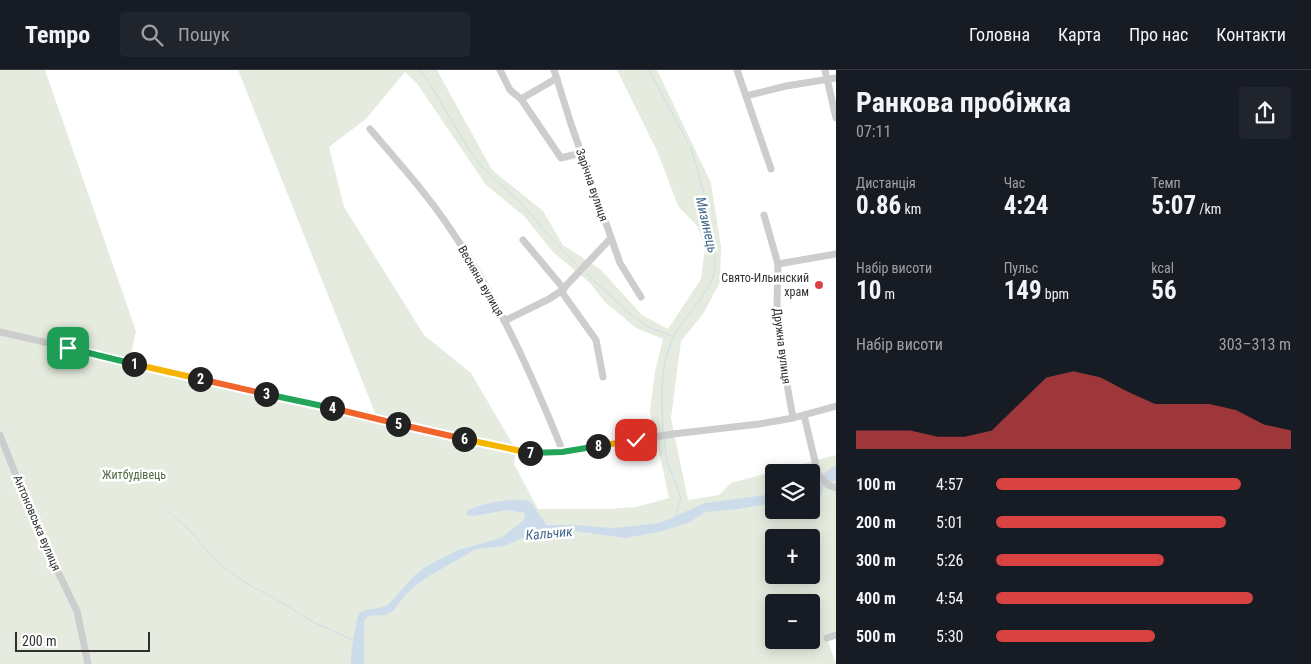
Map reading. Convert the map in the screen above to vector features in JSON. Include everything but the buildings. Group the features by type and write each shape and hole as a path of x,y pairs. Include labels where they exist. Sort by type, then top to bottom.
{"street":[{"path":"500,70 510,90 521,99 561,158 581,153"},
{"name":"Зарічна вулиця","path":"554,70 620,263 640,297"},
{"path":"737,70 770,169"},
{"path":"825,70 836,118"},
{"path":"521,99 557,78"},
{"path":"746,96 786,86 828,81 836,78"},
{"name":"Весняна вулиця","path":"370,129 419,186 479,274 537,388 562,452"},
{"name":"Дружна вулиця","path":"764,215 778,264 777,294 782,356 793,418"},
{"path":"504,320 549,299 563,290 611,238"},
{"path":"523,240 563,290 596,340 603,377"},
{"path":"778,264 836,254"},
{"path":"0,332 516,450 538,453 562,452 656,436 759,424 793,418 836,406"},
{"path":"804,415 818,474 828,485 836,488"},
{"name":"Антоновська вулиця","path":"0,435 38,531 77,611 88,664"},
{"path":"827,638 836,635"}],"green space":[{"name":"Житбудівець","path":"0,70 45,70 136,331 129,363 377,418 238,70 437,70 492,170 543,211 563,245 600,269 642,315 668,329 701,279 705,248 698,227 678,206 658,153 617,70 657,70 711,183 721,247 720,282 703,314 681,341 671,418 688,500 719,495 731,483 765,474 765,519 820,519 820,464 802,464 836,455 836,635 827,638 836,664 0,664","holes":["405,72 418,85 486,185 524,216 553,252 590,283 605,302 636,328 663,339 655,372 650,411 669,498 636,507 538,509 514,464 516,450 471,373 424,335 344,207 329,147 366,119"]}],"water":[{"path":"836,466 836,481 823,486 820,498 820,480"},
{"name":"Кальчик","path":"765,495 765,504 705,512 690,522 663,531 637,536 625,538 574,531 541,534 520,539 504,546 476,549 424,579 407,593 393,611 386,615 369,616 366,618 364,622 364,664 351,664 351,654 359,613 388,605 415,575 427,566 458,550 501,538 524,520 525,513 507,510 474,516 467,515 467,510 498,501 522,500 530,501 547,525 614,528 660,523 705,503"}],"waterway":[{"path":"419,70 427,79 481,166 523,205 576,264"},
{"name":"Мизинець","path":"649,70 688,143"},
{"name":"Мизинець","path":"663,432 662,384 665,360 677,330 709,286 715,266 708,213 699,174 690,147"},
{"path":"587,274 646,326 672,336"},
{"name":"Мизинець","path":"664,438 667,461 681,498 675,518"},
{"path":"169,512 189,530 219,564 251,586 311,621 355,641"}],"place":[{"name":"Свято-Ильинский храм","path":"819,285"}],"route":[{"path":"68,348 524,452 562,452 636,440"}]}
